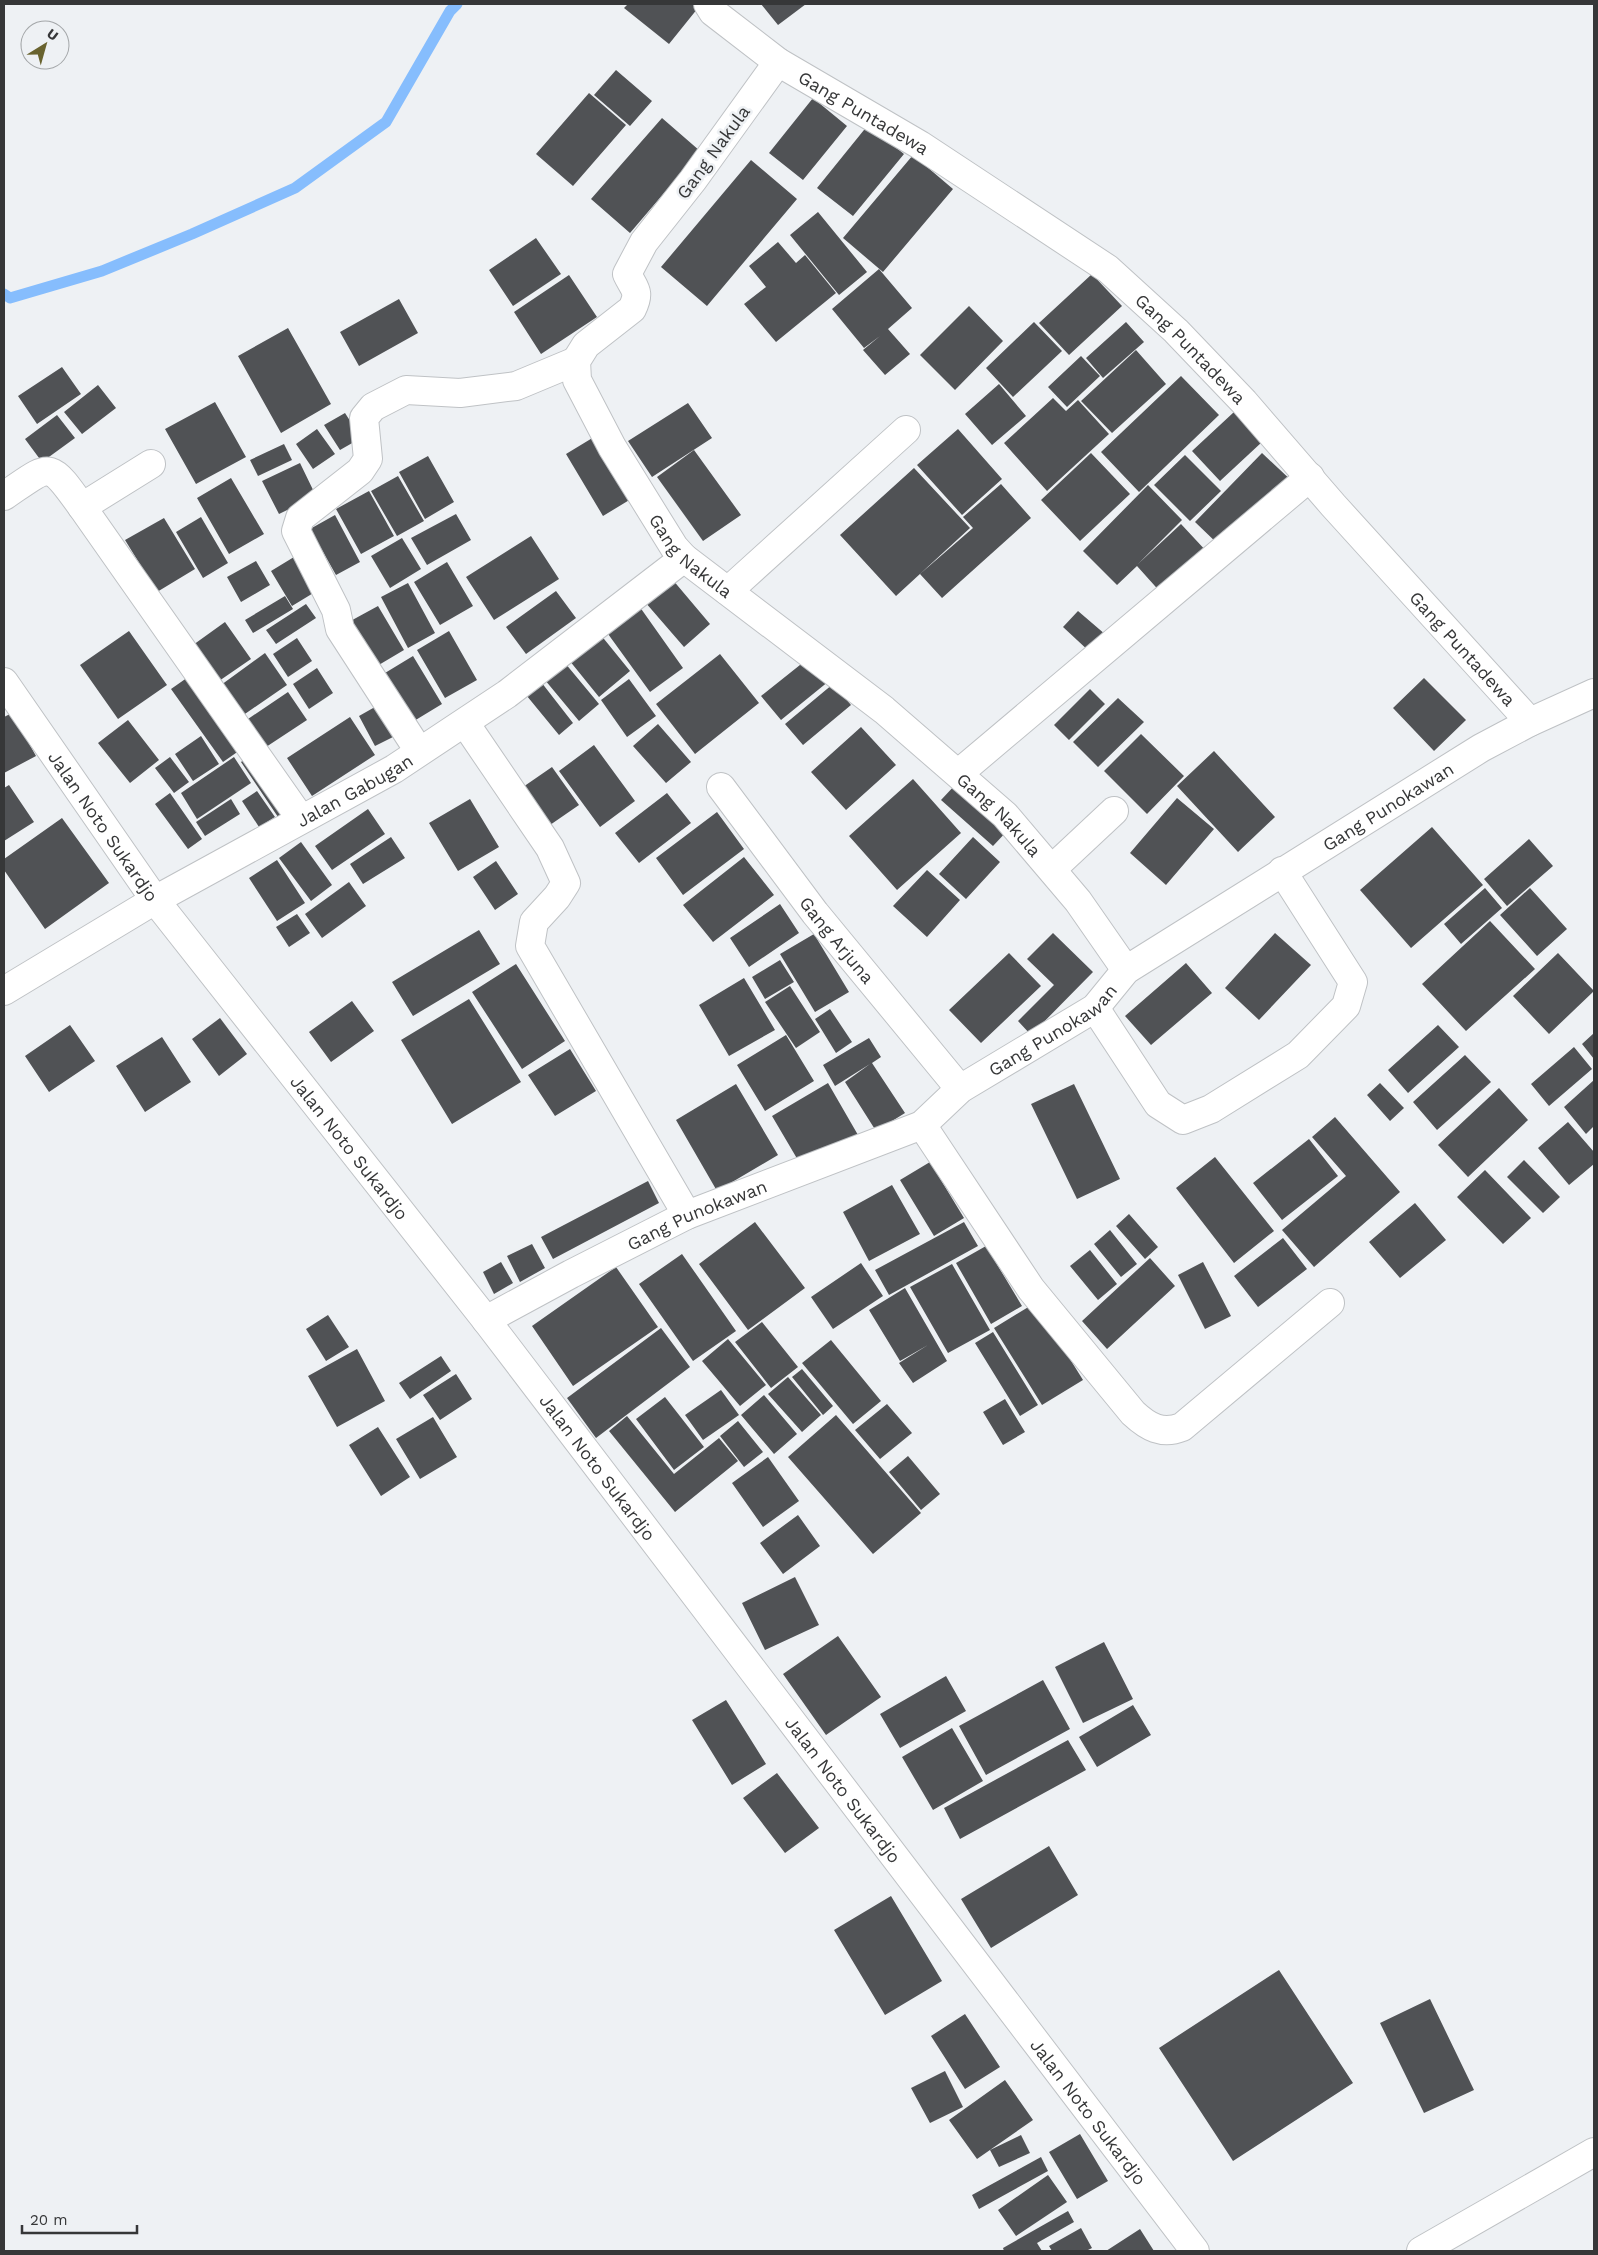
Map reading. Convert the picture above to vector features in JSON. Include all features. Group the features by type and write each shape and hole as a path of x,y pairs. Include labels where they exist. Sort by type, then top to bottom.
{"street":[{"name":"Gang Puntadewa","path":"708,4 713,12 778,62 920,145 1108,269 1176,331 1244,402 1530,722"},
{"name":"Gang Nakula","path":"778,62 693,180 644,242 627,274 637,292 632,309 586,345 576,361 577,380 612,447 674,547 684,558 884,710 959,773 1005,815 1078,901 1126,970"},
{"path":"419,752 340,629 336,610 296,530 300,518 360,471 368,459 364,418 372,407 406,390 460,393 516,386 576,361"},
{"path":"728,591 906,430"},
{"path":"82,507 151,464"},
{"path":"4,496 35,474 45,470 52,471 64,482 301,819"},
{"path":"959,773 1310,477"},
{"name":"Jalan Gabugan","path":"4,990 155,900 394,769 508,694 684,558"},
{"name":"Jalan Noto Sukardjo","path":"4,682 155,900 486,1320 1195,2251"},
{"name":"Gang Punokawan","path":"486,1320 570,1274 687,1215 922,1125 960,1089 1095,1008 1126,970 1481,748 1530,722 1594,692"},
{"path":"465,723 550,848 566,883 557,897 534,922 530,946 687,1215"},
{"name":"Gang Arjuna","path":"721,787 815,913 960,1089"},
{"path":"1052,869 1114,811"},
{"path":"1095,1008 1158,1104 1183,1120 1211,1109 1298,1054 1346,1006 1353,982 1282,871"},
{"path":"922,1125 1031,1289 1145,1425 1165,1431 1182,1426 1330,1303"},
{"path":"1421,2251 1594,2152"}],"building":[{"path":"628,4 692,4 698,8 669,44 624,8"},
{"path":"761,4 806,4 778,25"},
{"path":"616,70 652,101 630,126 594,95"},
{"path":"589,93 626,125 573,186 536,154"},
{"path":"813,98 847,126 803,180 769,153"},
{"path":"662,118 700,151 630,233 591,199"},
{"path":"868,125 904,154 853,216 817,188"},
{"path":"913,155 953,189 883,272 843,238"},
{"path":"751,160 797,199 707,306 661,267"},
{"path":"818,212 867,272 839,295 790,235"},
{"path":"536,238 561,274 513,306 489,270"},
{"path":"778,242 796,263 805,255 836,293 776,342 744,304 766,287 749,266"},
{"path":"879,269 912,308 888,329 910,354 885,375 863,350 880,336 864,348 832,309"},
{"path":"1092,274 1122,306 1069,355 1039,323"},
{"path":"569,275 597,317 541,354 514,312"},
{"path":"399,299 418,333 359,366 340,332"},
{"path":"969,306 1003,341 955,390 920,355"},
{"path":"1034,322 1062,351 1013,397 986,368"},
{"path":"1126,322 1144,342 1103,378 1086,358"},
{"path":"288,328 331,404 281,433 238,356"},
{"path":"1136,350 1166,384 1112,433 1081,401"},
{"path":"1081,356 1100,376 1067,407 1048,387"},
{"path":"62,367 81,394 37,424 18,396"},
{"path":"1181,376 1219,415 1139,492 1101,452"},
{"path":"999,384 1026,416 992,445 965,414"},
{"path":"98,385 116,408 82,434 64,412"},
{"path":"1053,398 1066,411 1078,400 1109,434 1047,491 1004,443"},
{"path":"215,402 246,457 196,484 165,429"},
{"path":"688,403 712,438 652,477 628,441"},
{"path":"1234,412 1262,442 1220,481 1192,451"},
{"path":"345,413 361,438 340,450 324,425"},
{"path":"57,415 75,438 42,462 25,439"},
{"path":"317,429 335,454 313,469 296,444"},
{"path":"958,429 1002,479 962,515 917,465"},
{"path":"594,437 631,499 603,516 566,454"},
{"path":"284,444 292,460 258,476 250,460"},
{"path":"694,450 741,515 703,541 657,477"},
{"path":"1091,453 1130,494 1080,541 1041,500"},
{"path":"1262,453 1294,483 1220,546 1195,522"},
{"path":"1185,455 1221,491 1190,521 1154,485"},
{"path":"428,456 454,502 425,519 399,472"},
{"path":"300,463 316,496 279,514 262,481"},
{"path":"914,468 970,528 896,596 840,535"},
{"path":"398,476 424,521 397,536 371,491"},
{"path":"231,478 264,534 229,554 197,498"},
{"path":"1001,484 1031,518 942,598 920,574 973,528 963,517"},
{"path":"1148,485 1182,520 1138,564 1181,524 1208,553 1163,595 1137,566 1117,585 1083,551"},
{"path":"369,491 394,536 361,554 336,509"},
{"path":"456,514 471,540 427,565 411,538"},
{"path":"335,515 360,562 336,575 310,529"},
{"path":"201,517 228,563 203,578 176,532"},
{"path":"164,518 195,569 157,592 125,540"},
{"path":"531,536 559,579 494,620 466,577"},
{"path":"402,538 421,569 390,588 371,556"},
{"path":"294,557 315,592 292,606 271,571"},
{"path":"256,561 270,585 241,602 227,577"},
{"path":"447,562 473,606 440,625 414,582"},
{"path":"672,579 710,624 684,647 645,602"},
{"path":"408,583 435,633 408,648 381,597"},
{"path":"556,591 576,618 526,654 506,627"},
{"path":"285,596 293,609 253,633 245,620"},
{"path":"637,603 683,668 650,692 603,627"},
{"path":"306,604 316,618 276,644 266,630"},
{"path":"378,606 404,650 372,669 345,624"},
{"path":"1078,611 1106,635 1091,653 1063,627"},
{"path":"225,622 251,659 219,681 193,645"},
{"path":"129,631 167,685 118,719 80,665"},
{"path":"449,631 477,680 445,698 417,650"},
{"path":"600,634 630,671 599,697 569,660"},
{"path":"297,638 312,661 288,677 273,654"},
{"path":"265,653 287,685 242,716 221,685"},
{"path":"720,654 759,703 695,754 656,704"},
{"path":"413,656 442,704 414,721 385,673"},
{"path":"560,657 599,704 579,721 540,674"},
{"path":"810,657 829,681 781,720 761,696"},
{"path":"317,668 333,693 309,709 293,684"},
{"path":"191,675 243,748 223,762 171,689"},
{"path":"538,678 573,723 559,735 522,690"},
{"path":"1424,678 1466,720 1434,751 1393,708"},
{"path":"629,679 656,716 627,737 601,700"},
{"path":"833,684 851,705 803,745 785,724"},
{"path":"1090,689 1105,704 1069,740 1054,725"},
{"path":"288,692 307,720 266,747 248,719"},
{"path":"1118,698 1144,722 1098,767 1073,742"},
{"path":"382,703 399,734 375,746 359,716"},
{"path":"12,713 36,756 4,773 4,717"},
{"path":"350,717 375,755 312,796 287,758"},
{"path":"128,720 159,760 130,783 98,743"},
{"path":"658,724 691,762 666,783 633,746"},
{"path":"861,727 896,765 846,810 811,772"},
{"path":"1141,734 1184,776 1147,814 1104,771"},
{"path":"201,736 219,764 193,781 175,754"},
{"path":"594,745 635,801 600,827 559,771"},
{"path":"1214,751 1275,817 1238,852 1177,786"},
{"path":"252,754 290,809 278,817 241,762"},
{"path":"170,757 189,782 174,793 155,768"},
{"path":"234,757 251,783 197,819 181,793"},
{"path":"552,767 579,805 550,825 523,787"},
{"path":"913,779 961,833 897,890 849,836"},
{"path":"956,784 1008,830 993,846 941,800"},
{"path":"9,785 34,822 4,841 4,788"},
{"path":"257,791 275,817 259,827 242,801"},
{"path":"170,793 202,839 188,849 155,804"},
{"path":"667,793 691,823 639,863 615,833"},
{"path":"1177,798 1214,829 1166,885 1130,853"},
{"path":"231,799 240,814 205,836 196,822"},
{"path":"470,799 499,847 458,871 429,823"},
{"path":"368,809 385,834 332,870 315,846"},
{"path":"717,812 744,849 683,895 656,858"},
{"path":"62,818 109,883 45,929 4,870 4,859"},
{"path":"1432,827 1483,885 1411,948 1360,890"},
{"path":"391,837 405,858 363,884 350,864"},
{"path":"973,837 1000,862 966,899 939,874"},
{"path":"1529,839 1553,866 1507,906 1484,879"},
{"path":"301,842 332,885 311,901 279,858"},
{"path":"744,857 774,895 713,942 683,905"},
{"path":"277,860 305,903 277,921 249,878"},
{"path":"496,861 518,894 495,910 473,877"},
{"path":"927,870 960,900 927,937 893,906"},
{"path":"349,882 366,906 322,938 305,914"},
{"path":"1485,888 1502,908 1461,944 1444,924"},
{"path":"1530,888 1567,929 1537,956 1500,915"},
{"path":"780,904 799,933 749,967 730,938"},
{"path":"297,914 310,933 289,947 276,927"},
{"path":"1490,921 1535,969 1466,1031 1422,984"},
{"path":"479,930 500,964 413,1016 392,982"},
{"path":"1053,933 1093,972 1031,1035 1018,1021 1054,985 1027,959"},
{"path":"1275,933 1311,965 1259,1020 1225,988"},
{"path":"814,934 849,992 815,1012 780,954"},
{"path":"1009,953 1041,986 981,1043 949,1010"},
{"path":"1558,953 1594,991 1549,1034 1513,996"},
{"path":"780,960 794,982 765,999 752,977"},
{"path":"1186,963 1212,993 1151,1045 1125,1016"},
{"path":"516,964 565,1041 522,1069 472,992"},
{"path":"744,978 775,1030 729,1056 699,1005"},
{"path":"790,986 820,1032 796,1048 765,1002"},
{"path":"469,999 521,1082 452,1124 401,1040"},
{"path":"352,1001 374,1031 331,1062 309,1032"},
{"path":"830,1009 852,1042 836,1053 815,1019"},
{"path":"220,1018 247,1054 219,1076 192,1039"},
{"path":"70,1025 95,1061 49,1092 25,1056"},
{"path":"1438,1025 1459,1047 1408,1093 1388,1070"},
{"path":"1594,1033 1594,1059 1582,1044"},
{"path":"786,1035 814,1081 765,1111 737,1065"},
{"path":"162,1037 191,1082 145,1112 116,1066"},
{"path":"869,1038 881,1057 872,1063 905,1113 876,1131 845,1082 870,1064 835,1086 823,1065"},
{"path":"1574,1047 1592,1069 1549,1106 1531,1084"},
{"path":"570,1049 596,1091 555,1116 528,1075"},
{"path":"1465,1055 1491,1082 1437,1130 1413,1102"},
{"path":"1594,1080 1594,1126 1586,1134 1564,1107"},
{"path":"828,1083 858,1135 802,1167 772,1116"},
{"path":"1380,1083 1404,1108 1390,1121 1367,1095"},
{"path":"736,1084 778,1155 717,1191 676,1120"},
{"path":"1074,1084 1120,1179 1077,1199 1031,1104"},
{"path":"1499,1088 1528,1120 1468,1177 1438,1145"},
{"path":"1335,1117 1400,1192 1314,1267 1282,1230 1346,1176 1312,1137"},
{"path":"1568,1122 1594,1152 1594,1164 1569,1185 1538,1148"},
{"path":"1309,1139 1338,1176 1282,1220 1253,1183"},
{"path":"1215,1157 1274,1231 1234,1263 1176,1188"},
{"path":"1524,1160 1560,1197 1543,1213 1507,1177"},
{"path":"930,1162 964,1218 934,1236 900,1180"},
{"path":"1485,1170 1531,1218 1503,1244 1457,1197"},
{"path":"648,1181 659,1203 553,1259 541,1237"},
{"path":"892,1185 920,1234 869,1261 843,1212"},
{"path":"1415,1203 1446,1240 1400,1278 1369,1242"},
{"path":"1129,1214 1158,1247 1145,1259 1116,1226"},
{"path":"755,1222 805,1288 748,1330 699,1264"},
{"path":"964,1222 978,1246 889,1295 875,1270"},
{"path":"1110,1230 1137,1264 1121,1277 1094,1244"},
{"path":"1283,1238 1307,1269 1258,1307 1234,1276"},
{"path":"532,1244 545,1268 520,1282 507,1256"},
{"path":"986,1246 1022,1306 991,1324 956,1263"},
{"path":"1090,1250 1117,1284 1098,1300 1070,1266"},
{"path":"682,1254 736,1331 693,1361 639,1284"},
{"path":"1150,1258 1175,1286 1107,1349 1082,1321"},
{"path":"501,1262 513,1283 494,1294 483,1272"},
{"path":"1203,1262 1231,1316 1205,1329 1178,1275"},
{"path":"861,1263 883,1296 833,1329 811,1297"},
{"path":"952,1264 990,1330 948,1353 910,1287"},
{"path":"616,1267 658,1327 573,1386 532,1326"},
{"path":"905,1288 947,1361 913,1383 899,1363 928,1345 900,1361 869,1310"},
{"path":"1035,1303 1083,1380 1042,1405 994,1328"},
{"path":"328,1315 349,1347 326,1361 306,1329"},
{"path":"762,1322 798,1367 771,1388 735,1342"},
{"path":"661,1328 690,1367 596,1438 567,1398"},
{"path":"993,1332 1038,1405 1020,1416 975,1343"},
{"path":"728,1339 766,1385 740,1406 702,1361"},
{"path":"831,1340 881,1401 853,1424 802,1363"},
{"path":"357,1349 385,1401 337,1427 308,1376"},
{"path":"441,1356 451,1371 410,1399 399,1383"},
{"path":"802,1369 833,1406 823,1415 792,1377"},
{"path":"456,1374 472,1399 440,1420 423,1395"},
{"path":"788,1377 821,1415 802,1432 768,1394"},
{"path":"721,1390 739,1415 703,1440 685,1415"},
{"path":"764,1395 797,1434 774,1454 741,1415"},
{"path":"665,1397 704,1447 674,1470 636,1419"},
{"path":"1005,1399 1025,1432 1003,1445 983,1412"},
{"path":"887,1404 912,1433 880,1459 855,1430"},
{"path":"836,1415 921,1513 873,1554 788,1457"},
{"path":"627,1416 674,1474 719,1438 738,1461 675,1512 609,1431"},
{"path":"433,1417 457,1457 420,1479 396,1439"},
{"path":"738,1421 763,1452 744,1467 720,1436"},
{"path":"378,1427 410,1477 381,1496 349,1445"},
{"path":"908,1456 940,1494 921,1510 889,1472"},
{"path":"768,1457 799,1501 763,1527 732,1483"},
{"path":"798,1515 820,1546 783,1574 760,1543"},
{"path":"795,1577 819,1625 765,1650 742,1603"},
{"path":"838,1636 881,1697 826,1735 783,1674"},
{"path":"1104,1642 1133,1699 1083,1723 1055,1667"},
{"path":"946,1676 966,1711 900,1748 880,1714"},
{"path":"1043,1680 1070,1729 986,1775 959,1726"},
{"path":"726,1700 766,1764 732,1785 692,1720"},
{"path":"1133,1705 1151,1735 1097,1767 1079,1737"},
{"path":"952,1728 983,1781 933,1810 902,1757"},
{"path":"1068,1740 1086,1770 960,1839 944,1808"},
{"path":"777,1773 819,1828 785,1853 743,1798"},
{"path":"1049,1846 1078,1895 991,1948 961,1899"},
{"path":"891,1896 942,1981 885,2015 834,1930"},
{"path":"1279,1970 1353,2083 1233,2161 1159,2048"},
{"path":"1430,1999 1474,2090 1424,2113 1380,2023"},
{"path":"965,2014 1000,2067 965,2089 931,2036"},
{"path":"945,2071 963,2107 930,2123 911,2088"},
{"path":"1005,2080 1033,2120 977,2159 949,2120"},
{"path":"1080,2134 1108,2181 1077,2199 1049,2152"},
{"path":"1021,2135 1030,2153 999,2167 990,2150"},
{"path":"1041,2157 1048,2171 979,2209 972,2195"},
{"path":"1048,2175 1067,2202 1016,2236 998,2210"},
{"path":"1068,2211 1074,2222 1037,2243 1042,2251 1004,2251 1003,2248"},
{"path":"1081,2228 1092,2248 1086,2251 1052,2251 1049,2246"},
{"path":"1140,2229 1154,2251 1106,2251"}],"waterway":[{"path":"4,294 10,298 102,271 192,234 295,188 386,122 450,11 457,4"}]}
